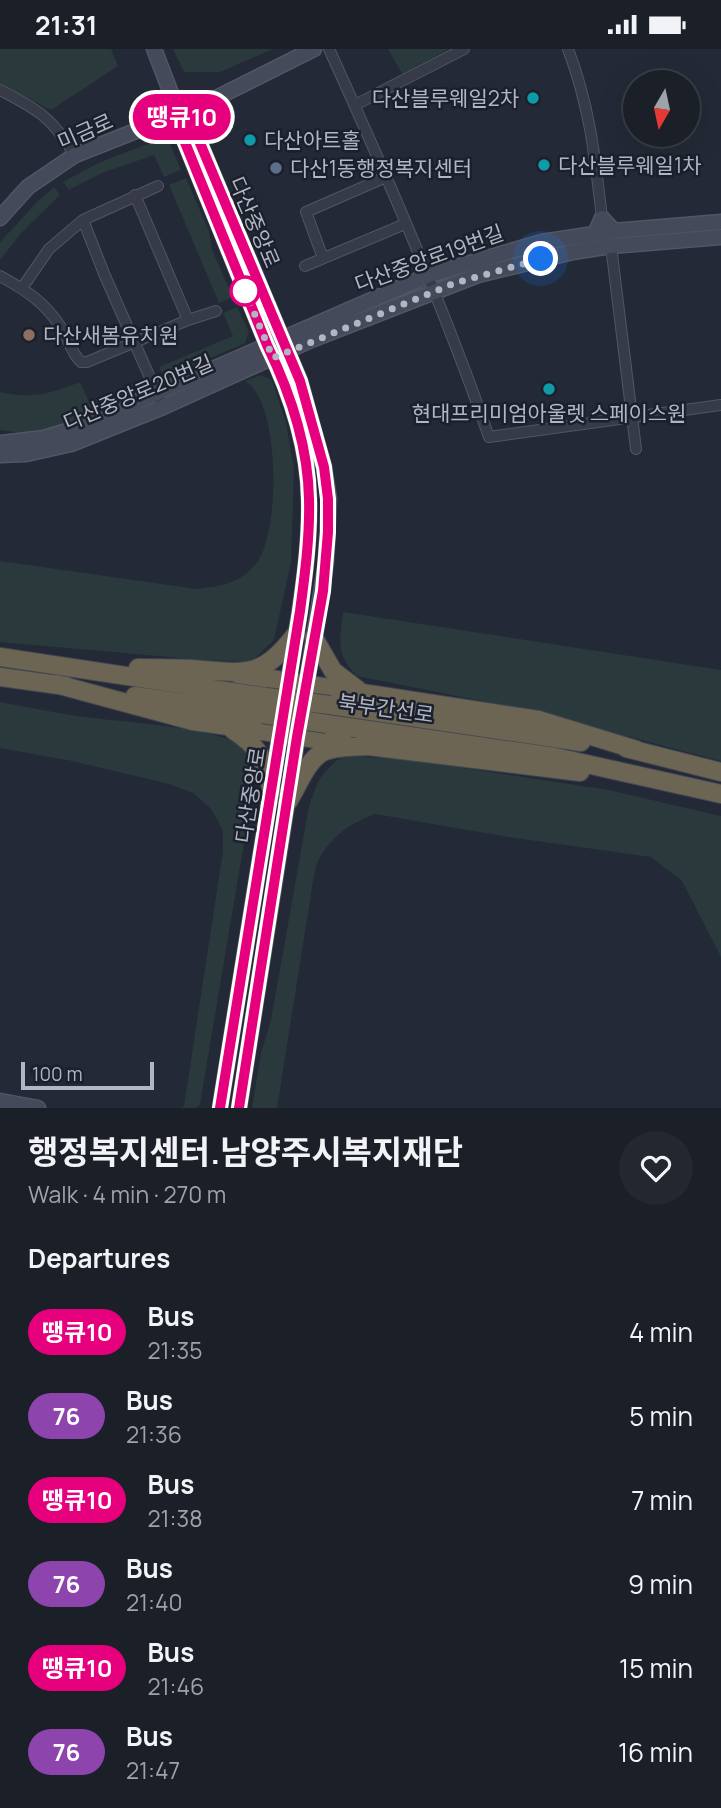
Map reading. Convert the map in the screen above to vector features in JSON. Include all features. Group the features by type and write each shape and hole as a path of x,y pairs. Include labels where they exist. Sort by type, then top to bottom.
{"highway":[{"path":"238,674 259,669 272,662 296,634"},
{"path":"314,638 332,671 361,692"},
{"name":"북부간선로","path":"0,657 265,705 327,724 555,757 721,794"},
{"path":"64,667 190,669 298,682 539,720 637,750"},
{"name":"북부간선로","path":"0,677 265,705 330,705 637,750 721,772"},
{"path":"56,684 193,722 544,769 646,778"},
{"path":"227,726 258,749 265,763 272,791"},
{"path":"287,803 309,764 323,752 368,746"}],"street":[{"path":"154,49 180,114"},
{"name":"미금로","path":"0,218 28,187 75,155 180,114 260,78 314,49"},
{"path":"329,49 436,291 489,437 721,405"},
{"path":"355,105 464,49"},
{"path":"568,49 583,87 592,134 602,218 595,234"},
{"path":"0,90 45,115 61,132 75,155"},
{"name":"다산중앙로","path":"180,114 197,136 300,381 324,467 328,499 326,562 314,638 298,682 289,736 272,791 219,1108"},
{"name":"다산중앙로","path":"180,114 184,140 282,376 300,436 309,499 307,557 296,634 298,682"},
{"path":"323,258 306,212 386,177"},
{"path":"22,288 49,249 83,220 158,186"},
{"path":"135,195 188,320"},
{"path":"602,218 614,231"},
{"path":"83,220 163,407"},
{"name":"다산중앙로19번길","path":"284,345 429,275 542,242 614,231 721,222"},
{"path":"305,266 405,224"},
{"name":"다산중앙로19번길","path":"284,345 504,268 611,246 721,237"},
{"path":"611,246 636,449"},
{"path":"0,276 45,304 81,362 87,362 216,311"},
{"name":"다산중앙로20번길","path":"0,443 26,442 59,435 156,393 284,345"},
{"name":"다산중앙로20번길","path":"0,454 26,454 71,444 163,407 270,351"},
{"name":"다산중앙로","path":"239,1108 287,803 289,736"},
{"path":"0,1101 38,1108"}],"shaded area":[{"path":"0,49 111,49 118,66 51,110 0,84"},
{"path":"173,49 273,49 220,72 184,72"},
{"path":"388,49 449,49 402,74"},
{"path":"158,140 170,144 181,170 164,177 154,155 102,173 69,190 63,182 98,163"},
{"path":"186,178 209,231 212,250 233,297 219,303 169,185"},
{"path":"54,187 60,195 23,231 0,260 2,240"},
{"path":"237,307 249,332 245,343 170,376 163,375 159,367 233,336 223,313"},
{"path":"261,375 272,380 286,423 294,468 291,562 274,640 251,662 0,642 0,561 197,589 229,583 255,565 264,549 273,499 271,440 265,414 257,393 245,381"},
{"path":"142,381 144,386 136,394 60,427 22,433 0,430 0,392 41,394 80,382 89,402"},
{"path":"343,612 721,670 721,761 531,711 357,676 342,653 340,639"},
{"path":"0,702 195,731 236,742 252,750 257,766 200,1104 196,1108 181,1108 184,1106 223,851 223,830 211,809 193,793 169,784 72,761 0,748"},
{"path":"343,756 405,759 609,790 721,816 721,957 682,881 651,857 508,837 375,814 346,828 331,842 319,859 315,869 277,1108 252,1108 261,1053 271,1020 308,811 320,780"}],"bus line":[{"name":"땡큐10","path":"220,1108 300,611 307,557 309,499 303,448 282,376 184,140 180,114 197,136 300,381 324,467 328,499 323,591 297,737 239,1108"}],"place":[{"name":"다산블루웨일2차","path":"533,98"},
{"name":"다산아트홀","path":"250,140"},
{"name":"다산블루웨일1차","path":"544,165"},
{"name":"다산1동행정복지센터","path":"276,168"},
{"name":"다산새봄유치원","path":"29,335"},
{"name":"현대프리미엄아울렛 스페이스원","path":"549,389"}],"route":[{"path":"245,291 273,358 311,340 455,283 541,259"}]}
